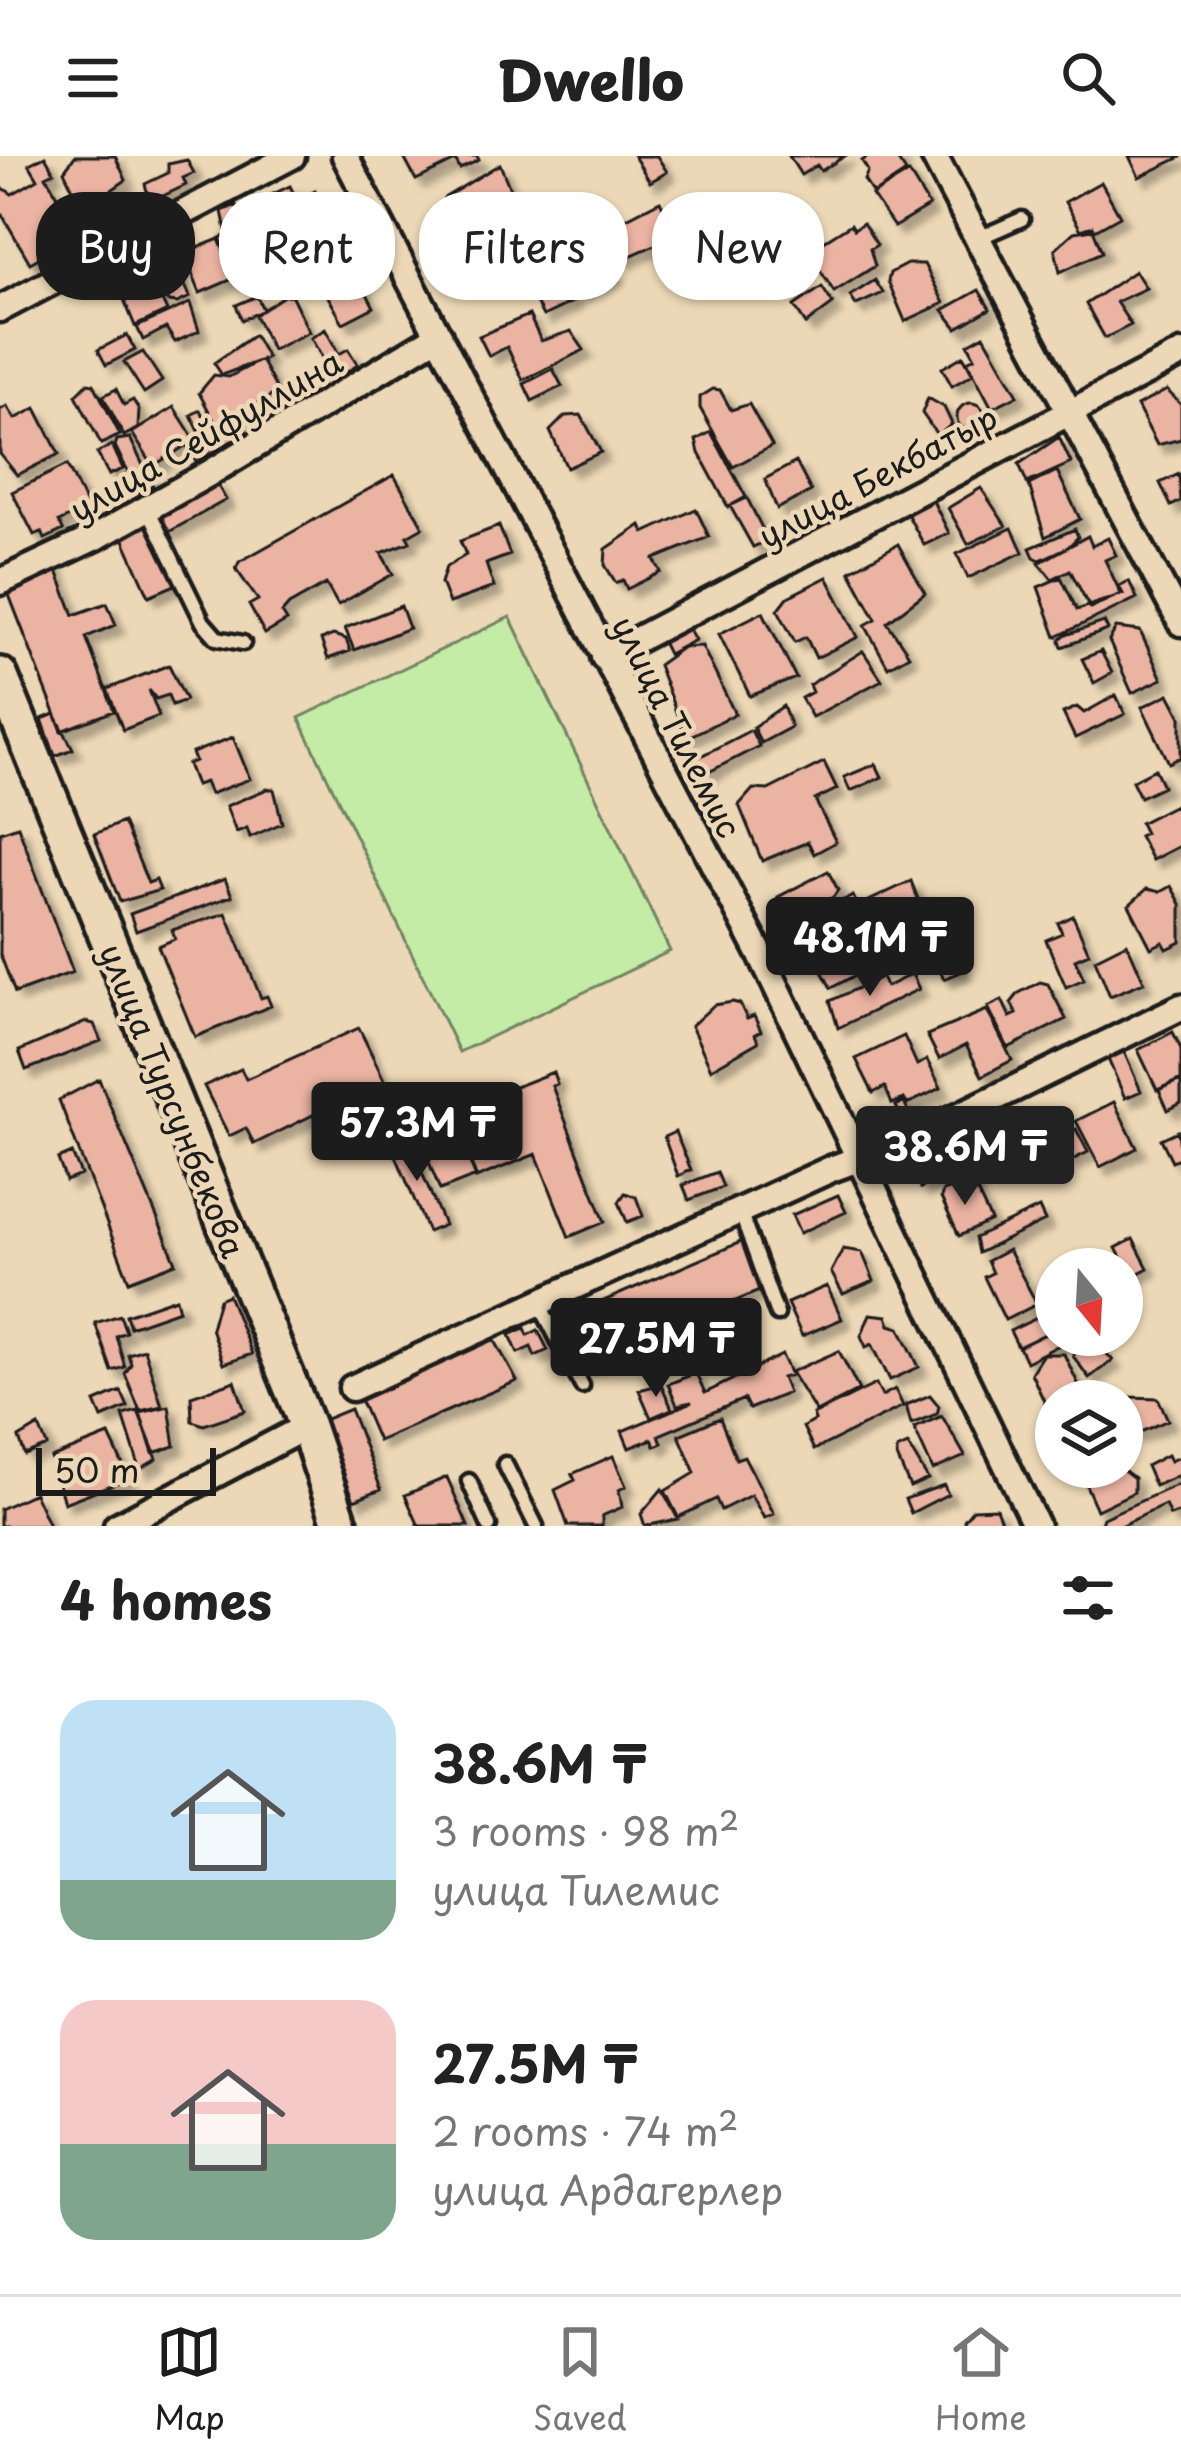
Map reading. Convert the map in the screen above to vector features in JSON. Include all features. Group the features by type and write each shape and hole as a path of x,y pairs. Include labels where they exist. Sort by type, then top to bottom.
{"street":[{"path":"0,309 292,156"},
{"name":"улица Тилемис","path":"345,156 765,963 1036,1526"},
{"path":"934,156 1181,623"},
{"name":"улица Сейфуллина","path":"0,582 148,508 439,335"},
{"name":"улица Бекбатыр","path":"604,657 1181,354"},
{"name":"улица Турсунбекова","path":"0,675 307,1426 341,1526"},
{"path":"352,1388 860,1160 1181,1007"},
{"path":"117,1526 307,1426"}],"lane":[{"path":"978,238 1022,219"},
{"path":"148,508 203,622 217,638 243,643"},
{"path":"740,1211 777,1314"},
{"path":"540,1305 581,1386"},
{"path":"505,1464 536,1526"},
{"path":"469,1481 489,1526"}],"green space":[{"path":"510,617 670,951 459,1052 299,718"}],"building":[{"path":"45,156 54,172 46,176 55,192 36,192 36,260 30,263 0,211 0,186 12,194 38,179 29,164"},
{"path":"75,156 115,156 126,180 109,192 74,192 64,171"},
{"path":"403,156 453,156 453,162 416,180"},
{"path":"453,156 477,156 479,160 460,169"},
{"path":"634,156 657,156 667,172 650,182"},
{"path":"789,156 845,156 821,171 817,165 801,175"},
{"path":"869,156 901,156 897,159 906,172 873,194 864,180 868,171 862,161"},
{"path":"1129,156 1181,156 1181,157 1139,177"},
{"path":"187,160 194,173 183,178 186,185 171,192 147,192 145,184 168,173 168,164"},
{"path":"500,164 511,192 454,192"},
{"path":"909,173 929,206 894,227 872,195"},
{"path":"1101,182 1120,216 1095,230 1093,226 1081,230 1065,202"},
{"path":"652,205 652,246 628,257 628,217"},
{"path":"863,223 877,245 870,249 875,266 834,292 824,276 824,241 851,224 854,229"},
{"path":"1093,229 1102,252 1060,272 1055,249 1074,232"},
{"path":"219,239 219,285 200,293 195,280 195,249"},
{"path":"907,264 924,264 944,303 905,321 888,281 890,273"},
{"path":"1135,271 1146,288 1116,302 1131,325 1105,338 1086,304"},
{"path":"875,280 883,293 856,305 850,296"},
{"path":"824,290 833,304 806,324 794,306 803,300 824,300"},
{"path":"979,290 990,309 957,328 943,310"},
{"path":"124,300 162,300 167,311 135,326"},
{"path":"259,300 263,310 242,320 236,305"},
{"path":"278,300 294,300 309,332 272,350 255,315"},
{"path":"330,300 370,300 374,307 343,323"},
{"path":"535,300 574,301 543,316"},
{"path":"190,303 199,331 175,342 166,328 143,340 137,327"},
{"path":"529,315 541,341 571,331 584,350 523,380 507,347 489,356 479,336"},
{"path":"325,329 339,354 348,349 358,365 334,379 311,338"},
{"path":"127,335 135,350 106,365 98,350"},
{"path":"254,335 267,358 222,375 214,363"},
{"path":"984,335 1018,395 992,408 967,361 975,357 968,344"},
{"path":"143,352 162,381 144,393 124,362"},
{"path":"963,356 973,374 952,386 942,368"},
{"path":"261,360 278,392 217,426 199,393 214,375 229,377"},
{"path":"553,369 562,386 532,401 524,384"},
{"path":"88,383 94,384 120,435 101,444 76,395"},
{"path":"116,389 124,405 133,400 139,410 138,428 124,436 103,396"},
{"path":"720,390 731,410 749,404 772,446 733,467 700,408 700,397"},
{"path":"1167,390 1181,405 1181,439 1157,445 1137,406"},
{"path":"928,398 944,407 952,424 938,436 922,413"},
{"path":"971,403 981,407 985,417 981,427 971,431 961,427 957,417 961,407"},
{"path":"7,406 15,419 36,408 59,454 17,475 0,454 0,410"},
{"path":"174,407 195,440 153,466 132,433"},
{"path":"200,410 209,426 215,423 218,428 238,416 247,432 196,462 188,448 203,439 191,415"},
{"path":"581,415 601,452 567,468 550,431 565,416"},
{"path":"711,432 746,497 728,507 696,440"},
{"path":"1059,437 1071,463 1027,483 1019,464"},
{"path":"130,438 153,486 138,493 115,446 117,440"},
{"path":"112,445 123,469 109,475 97,453"},
{"path":"796,462 811,491 777,509 765,479"},
{"path":"67,465 88,508 59,522 63,530 45,539 42,532 34,535 12,492"},
{"path":"1057,471 1080,519 1045,537 1029,485"},
{"path":"1179,474 1181,501 1171,506 1160,483"},
{"path":"394,475 423,527 407,536 410,542 381,553 393,574 338,605 326,584 289,605 282,613 287,621 265,634 249,605 258,600 236,569 239,562"},
{"path":"216,482 226,500 167,533 157,514"},
{"path":"981,488 1006,526 968,544 948,508"},
{"path":"931,497 949,533 924,545 903,506"},
{"path":"747,498 768,540 753,547 730,506"},
{"path":"696,509 709,537 654,559 661,572 627,589 623,580 616,583 605,565 606,549 641,525 644,533"},
{"path":"152,519 180,583 149,596 121,533"},
{"path":"499,526 510,555 486,564 494,587 449,603 441,583 446,567 466,555 460,541"},
{"path":"1012,528 1023,552 968,578 957,554"},
{"path":"1075,529 1078,537 1068,547 1040,560 1034,557 1030,548"},
{"path":"1088,536 1092,546 1108,538 1116,555 1105,560 1121,594 1090,608 1070,570 1052,579 1039,563"},
{"path":"898,544 925,593 887,622 909,655 888,667 865,625 876,619 850,571"},
{"path":"54,563 74,615 107,603 116,625 86,637 114,711 62,731 4,582"},
{"path":"827,577 858,637 816,658 806,637 795,642 778,610 788,597"},
{"path":"1061,577 1077,610 1123,594 1119,586 1129,581 1137,598 1056,637 1038,587"},
{"path":"401,606 409,628 354,650 345,628"},
{"path":"763,612 796,678 750,696 719,634"},
{"path":"1104,622 1108,630 1062,647 1060,640 1066,635"},
{"path":"1116,628 1140,631 1162,679 1132,693 1109,641"},
{"path":"689,629 695,640 668,654 662,642"},
{"path":"333,635 346,639 350,651 328,659 321,640"},
{"path":"702,646 735,714 686,738 658,665 683,647"},
{"path":"863,651 882,680 812,717 801,698 812,692 809,685"},
{"path":"1101,651 1112,673 1094,683 1082,659"},
{"path":"169,665 186,700 172,705 168,695 156,699 149,690 159,716 123,730 107,689"},
{"path":"1169,694 1181,717 1181,757 1169,763 1142,707"},
{"path":"1116,695 1125,714 1075,738 1063,713 1077,707 1084,713"},
{"path":"783,706 791,727 761,743 753,727"},
{"path":"55,714 73,749 55,756 42,719"},
{"path":"751,730 759,746 705,774 697,758"},
{"path":"233,737 250,779 210,794 205,782 196,785 188,764 195,761 192,753"},
{"path":"824,762 837,789 815,800 836,842 814,854 808,842 762,861 739,805 753,789 768,790"},
{"path":"876,764 882,777 850,791 844,777"},
{"path":"1155,769 1163,786 1140,797 1132,781"},
{"path":"274,789 282,823 250,837 247,828 236,832 226,806"},
{"path":"1175,805 1181,818 1181,845 1152,860 1139,836 1145,833 1140,823"},
{"path":"123,822 148,883 156,880 160,890 120,902 94,834"},
{"path":"18,826 73,972 15,993 0,954 0,832"},
{"path":"828,871 838,890 833,897 789,919 778,897"},
{"path":"225,879 232,896 136,931 130,914"},
{"path":"911,881 925,917 887,944 878,926 852,936 869,968 831,988 810,949 801,954 786,925 853,896 858,906"},
{"path":"1171,886 1181,904 1181,942 1167,949 1163,942 1151,948 1129,905 1147,889 1160,892"},
{"path":"226,913 261,998 267,996 271,1006 195,1037 158,946 175,939 172,930"},
{"path":"1073,916 1089,953 1075,959 1084,979 1066,987 1046,940 1062,933 1058,923"},
{"path":"1127,943 1144,982 1110,996 1095,959"},
{"path":"955,954 963,971 944,979 937,963"},
{"path":"912,974 919,989 838,1028 830,1001 882,977 886,987"},
{"path":"1040,982 1048,984 1066,1019 1008,1048 988,1007 1002,1000 1010,1017 1017,1014 1011,1003"},
{"path":"740,1004 747,1019 754,1016 761,1031 755,1034 758,1042 711,1069 691,1026 714,1005"},
{"path":"987,1010 1012,1060 982,1076 966,1045 939,1059 927,1035"},
{"path":"86,1022 94,1024 101,1041 26,1070 19,1051"},
{"path":"359,1028 389,1090 373,1098 375,1103 332,1124 325,1109 254,1144 246,1128 229,1136 204,1086 241,1069 246,1079"},
{"path":"1173,1032 1181,1049 1181,1079 1157,1090 1138,1050"},
{"path":"904,1036 917,1065 927,1060 941,1088 907,1104 904,1099 892,1104 885,1087 873,1093 856,1059"},
{"path":"1124,1052 1141,1091 1125,1098 1108,1059"},
{"path":"553,1072 557,1084 552,1086 605,1222 569,1237 536,1154 476,1178 451,1112"},
{"path":"99,1079 176,1263 129,1281 59,1100"},
{"path":"1181,1080 1181,1103 1168,1110 1159,1090"},
{"path":"433,1096 437,1105 401,1120 398,1111"},
{"path":"904,1102 914,1122 892,1128 887,1117 899,1112 896,1106"},
{"path":"1114,1102 1137,1148 1100,1167 1076,1121"},
{"path":"451,1115 476,1176 440,1190 416,1129"},
{"path":"1076,1129 1088,1152 1070,1161 1058,1138"},
{"path":"1178,1131 1181,1157 1172,1161 1161,1139"},
{"path":"675,1132 691,1170 678,1176 664,1137"},
{"path":"407,1137 444,1225 428,1232 391,1144"},
{"path":"965,1143 968,1150 973,1147 985,1173 966,1182 961,1170 921,1188 916,1177 943,1164 939,1155"},
{"path":"72,1153 81,1175 66,1181 58,1159"},
{"path":"717,1172 723,1187 689,1200 683,1185"},
{"path":"972,1181 991,1221 959,1236 941,1198 943,1191"},
{"path":"625,1193 636,1197 643,1216 627,1222 619,1202"},
{"path":"838,1195 846,1212 800,1233 792,1215"},
{"path":"1039,1208 1045,1221 978,1253 975,1238"},
{"path":"1133,1239 1138,1248 1116,1248"},
{"path":"743,1241 764,1289 577,1369 557,1321"},
{"path":"843,1249 862,1252 874,1281 843,1294 831,1272"},
{"path":"1008,1250 1035,1305 1005,1320 984,1277 992,1273 987,1261"},
{"path":"827,1286 842,1319 802,1336 787,1303"},
{"path":"228,1295 252,1354 223,1364 211,1328 219,1299"},
{"path":"176,1298 179,1310 130,1327 126,1315"},
{"path":"870,1314 887,1316 890,1325 900,1328 919,1367 890,1380 872,1344 866,1347 861,1336"},
{"path":"120,1315 126,1332 116,1336 125,1367 112,1371 95,1323"},
{"path":"1035,1319 1035,1339 1018,1347 1010,1331"},
{"path":"525,1328 528,1335 538,1330 548,1350 535,1356 531,1347 518,1353 510,1335"},
{"path":"494,1339 517,1381 378,1441 359,1397"},
{"path":"1035,1339 1038,1356 1026,1362 1019,1347"},
{"path":"144,1349 162,1406 140,1411 125,1374 131,1364 128,1354"},
{"path":"839,1351 859,1390 816,1412 791,1372"},
{"path":"782,1355 791,1375 782,1378 788,1393 749,1409 744,1399 659,1435 662,1443 655,1446 652,1439 629,1448 622,1431 692,1402 677,1405 668,1384 696,1373 705,1393"},
{"path":"1042,1356 1065,1356 1076,1380 1035,1382 1031,1373"},
{"path":"1073,1356 1113,1360 1089,1378"},
{"path":"235,1381 245,1411 204,1425 192,1421 191,1396"},
{"path":"661,1384 672,1409 651,1418 639,1390"},
{"path":"876,1384 882,1396 895,1389 903,1406 814,1450 803,1427 815,1420 813,1415"},
{"path":"121,1391 128,1407 102,1418 95,1402"},
{"path":"930,1395 939,1406 937,1414 911,1424 906,1405"},
{"path":"1143,1398 1158,1398 1168,1420 1143,1431"},
{"path":"169,1406 175,1446 153,1453 140,1413"},
{"path":"350,1409 381,1489 354,1500 323,1420"},
{"path":"138,1411 157,1459 140,1469 123,1415"},
{"path":"942,1416 965,1456 933,1470 914,1428"},
{"path":"720,1418 736,1459 744,1456 774,1514 764,1518 751,1495 721,1510 716,1499 678,1517 665,1491 695,1473 679,1435"},
{"path":"39,1426 47,1446 25,1455 19,1438"},
{"path":"109,1435 129,1478 64,1503 51,1458"},
{"path":"908,1445 928,1479 910,1487 897,1457 897,1450"},
{"path":"1167,1455 1170,1461 1181,1456 1181,1474 1155,1486 1146,1466"},
{"path":"613,1456 626,1486 619,1490 622,1507 602,1516 602,1526 568,1526 555,1490 575,1480 572,1474"},
{"path":"447,1477 468,1526 419,1526 405,1495"},
{"path":"1181,1483 1181,1512 1170,1516 1165,1505 1120,1526 1100,1526 1103,1518"},
{"path":"944,1485 948,1494 911,1513 905,1499"},
{"path":"1087,1488 1134,1488 1134,1492 1097,1510"},
{"path":"662,1489 678,1519 645,1526 641,1514"},
{"path":"34,1493 49,1526 0,1526 0,1509"},
{"path":"996,1508 1003,1526 966,1526 964,1520 973,1509"}]}
